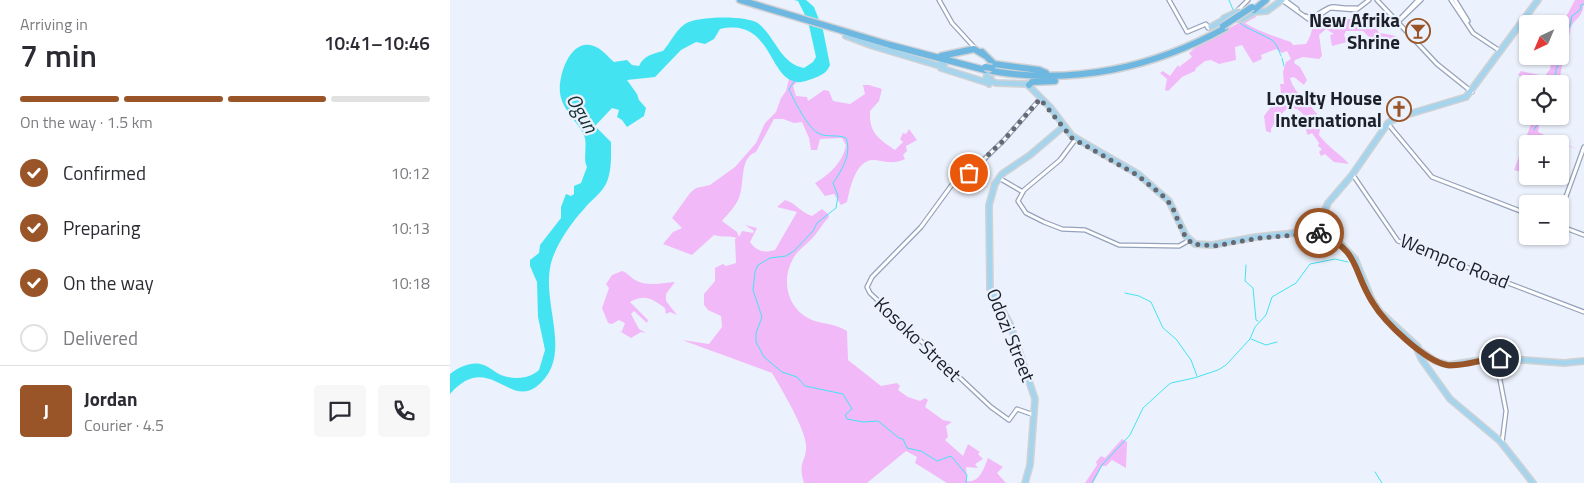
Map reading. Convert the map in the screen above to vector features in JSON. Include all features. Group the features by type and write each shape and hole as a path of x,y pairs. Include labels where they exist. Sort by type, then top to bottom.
{"highway":[{"path":"740,0 855,32 863,41 873,40 988,75 1073,75 1117,70 1186,48 1213,28"},
{"path":"752,0 855,32 944,63"},
{"path":"1253,8 1261,0"},
{"path":"988,75 1085,71 1130,63 1175,49 1266,0"},
{"path":"944,63 953,52 970,48 983,54 994,64 1039,70 1046,73"},
{"path":"944,63 950,58 950,54 983,54"},
{"path":"1028,86 1032,82 1062,80 1073,75"}],"main road":[{"path":"1315,232 1329,204 1353,176 1390,124 1460,100 1472,91 1538,0"},
{"path":"1213,28 1236,14 1246,17 1254,12 1270,10 1283,1"},
{"path":"846,36 944,63 972,77 988,75 1023,84 1039,98 1076,140 1120,164"},
{"path":"983,54 988,60 988,75 996,83 1023,82 1050,107 1072,136 1142,178 1168,202 1190,242 1202,247 1315,232 1335,241 1349,253 1381,315 1417,348 1441,363 1461,363 1495,357 1564,362 1584,360"},
{"path":"998,178 1004,171 1030,155 1063,127"},
{"path":"1315,232 1328,203 1353,176"},
{"name":"Odozi Street","path":"998,178 989,206 990,289 1010,324 1025,364 1035,399 1030,469 1024,483"},
{"path":"1417,348 1422,360 1451,400 1502,443 1532,483"}],"street":[{"path":"939,0 970,48"},
{"path":"1171,0 1187,32 1213,28"},
{"path":"1236,14 1248,0"},
{"path":"1283,1 1312,21 1330,8 1356,10 1367,0"},
{"path":"1379,0 1400,20 1428,52 1472,91"},
{"path":"1400,20 1420,0"},
{"path":"1451,0 1472,32 1501,51"},
{"path":"1455,0 1474,31 1495,47"},
{"path":"960,34 983,54"},
{"name":"Kosoko Street","path":"1035,415 1017,409 1009,420 991,407 870,293 867,287 872,277 921,227 951,186 969,173 1002,142 1039,98"},
{"path":"1390,124 1426,171 1435,179 1519,211"},
{"path":"1076,140 1060,160 1023,192 1018,201 1025,212 1055,227 1085,230 1121,246 1179,246 1190,242"},
{"path":"1566,195 1584,146"},
{"name":"Wempco Road","path":"1353,176 1388,228 1400,240 1584,311"},
{"path":"998,178 1023,192"},
{"path":"1569,229 1584,235"},
{"path":"1495,357 1506,411 1502,443"}],"shaded area":[{"path":"1575,0 1584,0 1582,11 1573,23 1569,36 1569,15 1567,15"},
{"path":"1255,14 1256,17 1245,23 1291,42 1293,45 1306,44 1316,22 1324,19 1332,20 1332,17 1335,20 1363,18 1363,23 1369,21 1375,25 1379,33 1399,38 1392,42 1380,44 1368,40 1369,37 1363,31 1346,31 1344,35 1347,42 1332,46 1330,35 1334,34 1326,29 1319,35 1322,56 1319,59 1303,57 1295,60 1294,63 1300,67 1307,80 1304,85 1294,77 1290,78 1292,84 1317,114 1315,118 1321,123 1319,135 1349,164 1334,162 1325,154 1321,156 1319,152 1322,149 1318,146 1319,143 1312,133 1308,135 1306,121 1303,114 1297,109 1287,109 1274,124 1271,133 1266,131 1264,116 1281,93 1280,84 1284,84 1283,72 1286,62 1291,59 1287,51 1282,53 1276,49 1261,55 1262,59 1253,63 1242,45 1235,47 1236,60 1219,64 1211,60 1205,61 1195,71 1182,77 1168,91 1165,90 1167,79 1160,73 1163,71 1170,76 1178,65 1179,67 1192,57 1189,53 1200,44"},
{"path":"1551,65 1562,65 1561,75 1546,75"},
{"path":"1521,71 1540,75 1519,76 1518,75"},
{"path":"789,79 797,82 793,86 796,96 807,97 808,101 824,90 829,91 833,101 850,104 865,94 863,85 882,89 879,101 870,111 873,130 895,150 903,142 900,139 903,133 906,134 909,129 917,140 906,146 907,151 903,155 905,159 901,161 887,162 875,160 863,164 855,175 847,202 841,205 834,194 825,196 815,183 830,172 842,157 846,145 842,138 820,139 817,150 811,150 809,138 802,122 794,123 783,119 774,119 756,152 747,160 739,198 722,221 737,232 739,237 742,231 753,233 754,231 745,225 757,228 750,242 758,250 768,251 775,250 797,212 777,207 785,200 812,216 822,209 828,214 829,217 813,238 796,254 790,265 787,282 790,299 801,313 808,318 837,326 847,331 848,360 881,386 897,383 900,386 898,390 908,397 920,401 925,398 928,400 925,407 943,420 952,422 946,426 948,437 945,440 963,456 968,444 980,452 978,454 983,459 975,464 978,468 966,467 967,481 975,480 978,477 988,458 1003,467 997,473 1006,483 947,483 915,463 917,457 906,451 867,483 804,483 802,466 806,451 805,438 792,408 772,373 682,340 709,344 722,327 721,316 708,310 704,305 704,294 715,281 715,268 723,264 726,266 736,263 735,239 737,238 714,235 692,255 663,244 673,232 682,228 672,218 690,193 696,188 710,185 735,167 756,143 765,123 776,112 781,98 786,91"},
{"path":"1531,125 1540,125 1538,132 1545,135 1537,135 1527,135"},
{"path":"1519,156 1519,171 1514,170"},
{"path":"622,271 635,280 644,283 675,282 666,294 666,301 677,315 670,312 666,314 665,308 652,300 640,298 630,302 648,320 647,323 634,311 631,314 639,329 646,333 641,332 631,338 621,332 617,334 622,331 625,323 619,320 612,324 608,323 602,308 609,288 606,284 612,275"},
{"path":"1122,439 1127,442 1126,468 1112,460 1106,466 1102,466 1093,483 1085,483 1101,456 1105,458"}],"water":[{"name":"Ogun","path":"794,0 806,0 814,7 823,30 830,65 818,77 801,82 787,78 780,71 760,40 750,32 737,28 720,29 714,39 705,44 696,42 681,50 655,77 627,80 646,108 644,116 627,127 617,117 619,110 612,108 595,126 611,142 609,174 604,188 568,229 558,245 552,261 549,284 555,347 553,362 547,375 536,387 526,391 507,387 487,378 476,378 463,382 450,394 450,374 468,365 483,365 511,378 526,377 539,370 545,350 538,317 537,282 530,266 530,260 539,253 540,245 561,218 561,207 566,194 571,196 574,194 574,186 581,183 587,167 585,137 563,104 560,93 564,67 573,52 587,45 599,48 614,62 627,60 632,65 639,66 646,57 663,51 678,30 685,24 700,19 734,18 753,21 759,24 765,29 784,56 796,65 804,68 813,62 816,57 808,21 798,1"}],"waterway":[{"path":"1229,0 1234,12"},
{"path":"1556,75 1560,61 1563,37 1570,26 1572,16 1584,4"},
{"path":"1237,20 1243,26 1273,41 1281,56"},
{"path":"1282,58 1284,66"},
{"path":"795,80 789,89 805,120 818,133 846,138 848,150 843,167 833,183 838,196 836,208 817,223 813,231 794,251 786,256 770,258 758,265 755,272 753,290 762,317 756,333 756,342 764,357 782,372 797,377 805,386 843,394 852,409 845,415 847,419 863,422 878,421 899,438 903,439 907,448 921,451 937,461 951,456 967,475 966,483"},
{"path":"1534,130 1537,125"},
{"path":"1092,483 1102,465 1130,435 1143,408 1167,386 1171,383 1218,370 1226,365 1250,339 1255,327 1266,315 1272,297 1296,283 1310,264 1335,259 1348,262"},
{"path":"1246,265 1245,281 1253,288 1256,320 1258,321"},
{"path":"1125,293 1139,296 1151,302 1163,328 1176,339 1191,360 1197,376"},
{"path":"1251,339 1266,345 1277,342"},
{"path":"1375,472 1382,483"}],"way so far":[{"path":"969,173 1004,140 1040,99 1052,111 1072,138 1142,178 1162,195 1172,206 1188,241 1194,245 1202,247 1214,246 1260,238 1319,233"}],"place":[{"name":"New Afrika Shrine","path":"1418,31"},
{"name":"Loyalty House International","path":"1399,109"}],"route":[{"path":"1319,233 1332,239 1349,253 1356,264 1373,304 1381,315 1415,349 1418,349 1435,361 1449,365 1500,358"}]}
